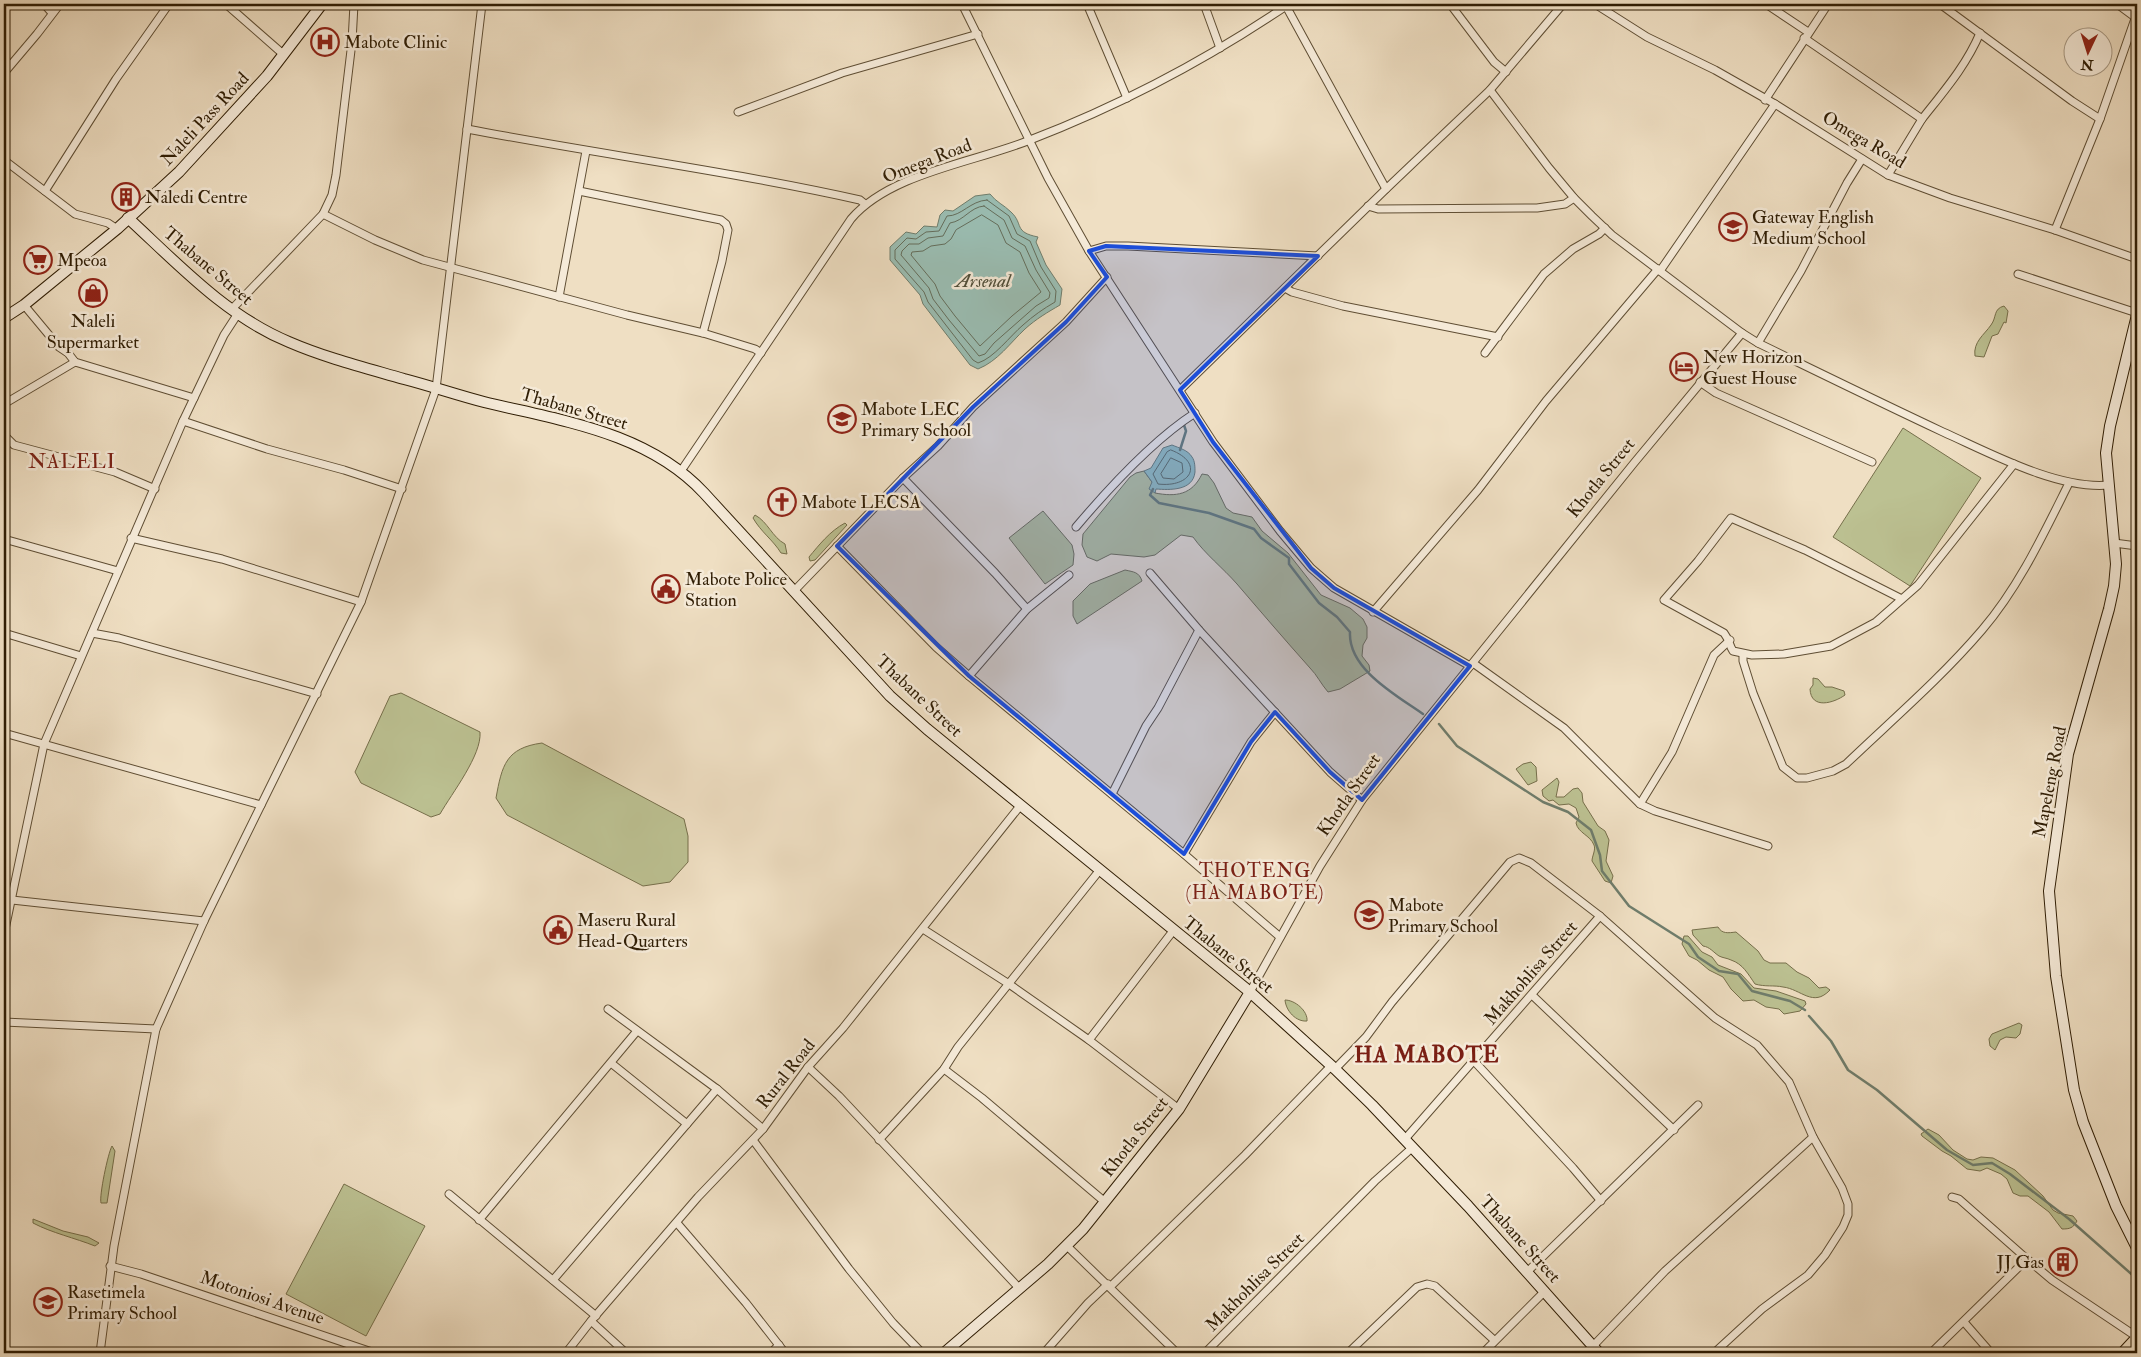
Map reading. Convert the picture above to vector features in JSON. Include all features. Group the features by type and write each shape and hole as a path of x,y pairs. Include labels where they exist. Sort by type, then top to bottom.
{"main road":[{"path":"2123,1353 2137,1337"}],"street":[{"path":"44,4 52,13"},
{"path":"4,73 60,4"},
{"path":"45,191 116,79 169,4"},
{"path":"226,4 283,54"},
{"name":"Naleli Pass Road","path":"4,318 24,305 117,229 179,172 267,76 322,4"},
{"path":"4,929 12,900 44,744 131,538 155,488 183,421 234,312 323,214 332,195 352,42 354,4"},
{"path":"100,1353 110,1266 156,1030 204,921 361,602 436,389 482,4"},
{"path":"962,4 1048,178 1090,251 1213,442 1280,531 1311,568 1334,588 1373,612 1471,664 1564,728 1640,804 1655,811 1768,846"},
{"path":"1087,4 1127,98"},
{"path":"1204,4 1220,48"},
{"path":"1450,4 1494,62 1506,72"},
{"path":"1180,390 1490,90 1563,4"},
{"name":"Omega Road","path":"1595,4 1646,38 1716,70 1765,100 1775,104 1888,175 1950,198 2055,230 2137,259"},
{"path":"1766,4 1922,119"},
{"path":"1765,100 1828,4"},
{"path":"1940,4 2072,101 2100,119"},
{"path":"2055,230 2100,119 2136,16 2117,4"},
{"path":"1287,5 1386,189"},
{"name":"Omega Road","path":"681,471 851,219 865,204 902,184 1030,141 1127,98 1220,48 1287,5"},
{"path":"1888,175 1922,119 1956,78 1972,52 1980,33"},
{"path":"738,112 842,73 978,34"},
{"path":"1490,90 1574,198 1605,228 1742,333 1758,343 2014,464 2070,483 2095,487 2108,485"},
{"path":"1373,612 1478,490 1546,402 1659,270 1775,104"},
{"path":"467,129 586,151 756,178 860,200 865,204"},
{"path":"558,297 586,151"},
{"path":"1758,343 1801,271 1847,183 1862,159"},
{"path":"4,160 75,214 108,223 117,229"},
{"path":"579,191 721,220 726,224 728,230 722,261 703,333"},
{"path":"1368,206 1378,209 1537,208 1564,204 1574,198"},
{"path":"323,214 375,240 423,260 558,297 703,333 755,349 761,354"},
{"name":"Thabane Street","path":"128,218 234,312 288,342 436,389 604,431 636,444 681,471 694,482 890,696 927,729 1099,871 1250,992 1333,1068 1409,1143 1545,1291 1596,1350"},
{"path":"1485,353 1544,274 1573,249 1599,234 1605,228"},
{"path":"1090,251 1106,246 1128,246 1318,256"},
{"path":"2018,274 2137,314"},
{"path":"794,591 902,478 938,446 979,401 1066,322 1107,277"},
{"path":"1285,288 1292,292 1343,306 1498,337"},
{"path":"24,305 59,347 68,353 75,362 194,398"},
{"name":"Mapeleng Road","path":"2137,314 2110,426 2106,453 2116,564 2114,586 2068,754 2049,891 2056,976 2074,1090 2083,1122 2110,1190 2137,1248"},
{"name":"Khotla Street","path":"944,1353 1067,1246 1105,1202 1179,1109 1250,992 1320,866 1362,800 1700,382 1742,333"},
{"path":"4,404 75,362"},
{"path":"1700,382 1716,393 1872,462"},
{"path":"1076,526 1139,460 1195,413"},
{"path":"183,421 267,449 344,470 402,489"},
{"path":"4,435 14,445 115,472 155,488"},
{"path":"1902,599 1805,550 1731,518 1698,561 1664,600 1724,633 1730,640 1730,647 1734,651 1743,654 1784,654 1831,646 1876,622 1918,585 2014,464"},
{"path":"902,478 1027,609"},
{"path":"1743,654 1743,661 1753,693 1783,767 1797,778 1808,778 1833,771 1852,758 1939,675 1983,629 2009,594 2041,539 2070,483"},
{"path":"131,538 222,559 361,602"},
{"path":"4,539 118,571"},
{"path":"2114,543 2137,546"},
{"path":"837,546 936,647 1184,854 1280,937"},
{"path":"1150,573 1199,630 1330,772 1362,800"},
{"path":"969,676 1027,609 1069,575"},
{"path":"1112,794 1146,726 1158,708 1199,630"},
{"path":"4,633 81,656"},
{"path":"92,633 119,638 317,694"},
{"path":"1640,804 1672,752 1714,655 1730,640"},
{"path":"1184,854 1252,742 1275,712"},
{"path":"4,733 261,805"},
{"name":"Rural Road","path":"566,1353 698,1197 763,1129 808,1067 844,1028 880,980 923,929 1020,806"},
{"path":"1044,1353 1088,1303 1109,1285 1366,1037 1392,1002 1494,880 1515,858 1519,858 1531,863 1600,916 1715,1018 1757,1045 1789,1082 1813,1137 1842,1188 1848,1204 1846,1221 1825,1256 1808,1275 1762,1309 1714,1353"},
{"path":"879,1140 944,1069 958,1047 1099,871"},
{"path":"12,900 204,921"},
{"name":"Makhohlisa Street","path":"1205,1353 1375,1181 1409,1143 1474,1061 1600,916"},
{"path":"923,929 1009,984 1089,1040 1179,1109"},
{"path":"1089,1040 1173,931"},
{"path":"1532,995 1674,1130"},
{"path":"608,1009 717,1089 763,1129"},
{"path":"4,1022 156,1030"},
{"path":"479,1220 637,1031"},
{"path":"1474,1061 1601,1201"},
{"path":"611,1063 687,1124"},
{"path":"808,1067 840,1096 1018,1288"},
{"path":"944,1069 1105,1202"},
{"path":"554,1280 717,1089"},
{"path":"1527,1272 1698,1105"},
{"path":"1596,1350 1665,1271 1813,1137"},
{"path":"753,1140 849,1269 893,1324 922,1353"},
{"path":"448,1194 554,1280 626,1353"},
{"path":"1952,1197 1959,1199 2052,1280 2137,1337"},
{"path":"677,1223 785,1353"},
{"path":"1067,1246 1109,1285 1174,1352"},
{"path":"1931,1353 2027,1259"},
{"name":"Motoniosi Avenue","path":"110,1266 141,1274 375,1353"},
{"path":"1348,1353 1417,1287 1427,1284 1435,1286 1494,1340"},
{"path":"1483,1353 1545,1291"},
{"path":"1964,1322 1991,1353"},
{"path":"770,1353 779,1345"}],"highlighted area":[{"path":"1106,246 1318,256 1180,390 1213,442 1311,568 1334,588 1470,666 1362,800 1330,772 1275,712 1251,742 1184,854 969,676 837,546 973,407 1066,322 1107,277 1089,251"}],"green space":[{"path":"2004,306 2008,311 2006,323 2004,322 1998,334 1992,336 1984,357 1975,356 1977,343 1993,322 1998,309"},
{"path":"1903,428 1981,478 1910,586 1833,537"},
{"path":"1144,471 1152,482 1155,493 1170,495 1183,493 1198,481 1202,474 1208,475 1226,508 1233,513 1252,517 1262,531 1288,553 1321,595 1350,608 1363,619 1367,627 1367,638 1363,645 1362,656 1369,665 1370,671 1340,689 1328,692 1237,584 1193,537 1181,535 1155,555 1144,557 1111,554 1097,561 1087,557 1082,545 1083,534 1130,477"},
{"path":"1043,511 1072,545 1074,554 1073,565 1045,584 1009,538"},
{"path":"755,515 785,544 787,554 781,553 760,528 753,518"},
{"path":"845,523 847,525 815,560 810,561 809,557 821,543 834,530"},
{"path":"1125,570 1138,574 1142,581 1077,624 1073,616 1073,601 1090,584"},
{"path":"1813,678 1818,679 1825,687 1844,691 1845,695 1824,703 1814,700 1810,689 1813,685"},
{"path":"401,693 480,732 476,752 465,774 440,814 431,817 361,783 355,772 390,696"},
{"path":"542,743 684,819 688,836 688,862 670,882 643,886 507,815 496,798 504,767 513,754 520,749"},
{"path":"1531,762 1536,767 1537,781 1528,785 1516,769 1523,764"},
{"path":"1557,778 1559,782 1556,797 1564,797 1573,789 1578,788 1582,793 1583,802 1598,826 1605,831 1609,840 1606,861 1613,876 1611,883 1605,881 1592,861 1594,845 1577,826 1576,823 1579,817 1576,808 1569,804 1559,805 1543,796 1542,790"},
{"path":"1718,927 1723,932 1736,932 1758,951 1764,960 1770,963 1786,963 1797,972 1809,978 1819,988 1826,987 1830,990 1824,995 1812,997 1789,988 1755,984 1739,964 1719,956 1703,946 1693,935 1692,930"},
{"path":"1684,936 1688,936 1702,952 1712,957 1718,965 1741,974 1754,988 1776,991 1805,1001 1806,1004 1800,1011 1784,1014 1779,1009 1766,1007 1754,1000 1743,1001 1731,989 1723,977 1689,956 1682,944"},
{"path":"1285,1000 1289,1000 1300,1007 1307,1017 1307,1021 1295,1018 1287,1008"},
{"path":"2019,1023 2022,1025 2020,1034 2016,1038 2006,1037 2000,1040 1995,1050 1990,1046 1989,1039 1992,1034"},
{"path":"1928,1129 1939,1135 1953,1150 1967,1159 1993,1158 2015,1170 2043,1196 2053,1210 2073,1216 2077,1221 2076,1223 2071,1228 2062,1229 2049,1212 2028,1196 2020,1196 2013,1193 2007,1179 2001,1174 1987,1168 1980,1171 1967,1169 1922,1136 1921,1134"},
{"path":"112,1146 115,1151 107,1203 101,1203 104,1174"},
{"path":"344,1184 425,1226 366,1336 286,1294"},
{"path":"33,1219 63,1231 88,1237 99,1243 95,1246 56,1233 33,1223"}],"water":[{"name":"Arsenal","path":"990,194 1015,216 1025,233 1038,237 1036,242 1046,265 1062,289 1060,305 1033,322 998,357 978,369 970,365 923,304 920,295 890,260 890,247 906,232 916,234 924,226 937,227 940,215 945,210 953,211 975,196"},
{"path":"1172,445 1186,451 1194,460 1195,472 1193,478 1190,483 1180,488 1156,489 1155,493 1149,489 1152,482 1144,471 1151,468 1163,448"}],"waterway":[{"path":"1180,450 1186,431 1183,422"},
{"path":"1153,489 1150,495 1159,503 1209,513 1254,529 1261,538 1289,558 1289,564 1319,603 1337,617 1350,632 1351,645 1365,669 1376,680 1423,714"},
{"path":"1439,724 1457,746 1543,802 1568,812 1591,830 1600,855 1602,871 1629,906 1689,944 1698,957 1719,971 1738,974 1752,991 1790,1001 1805,1010"},
{"path":"1809,1016 1831,1041 1848,1070 1877,1090 1947,1150 1973,1165 1992,1163 2010,1174 2069,1219 2137,1279"}],"place":[{"name":"Mabote Clinic","path":"325,42"},
{"name":"Naledi Centre","path":"126,197"},
{"name":"Gateway English Medium School","path":"1733,227"},
{"name":"Mpeoa","path":"38,260"},
{"name":"Naleli Supermarket","path":"93,293"},
{"name":"New Horizon Guest House","path":"1684,367"},
{"name":"Mabote LEC Primary School","path":"842,419"},
{"name":"Mabote LECSA","path":"782,502"},
{"name":"Mabote Police Station","path":"666,589"},
{"name":"Mabote Primary School","path":"1369,915"},
{"name":"Maseru Rural Head-Quarters","path":"558,930"},
{"name":"JJ Gas","path":"2063,1262"},
{"name":"Rasetimela Primary School","path":"48,1302"}],"district":[{"name":"NALELI","path":"72,461"},
{"name":"THOTENG (HA MABOTE)","path":"1255,882"},
{"name":"HA MABOTE","path":"1427,1055"}]}
